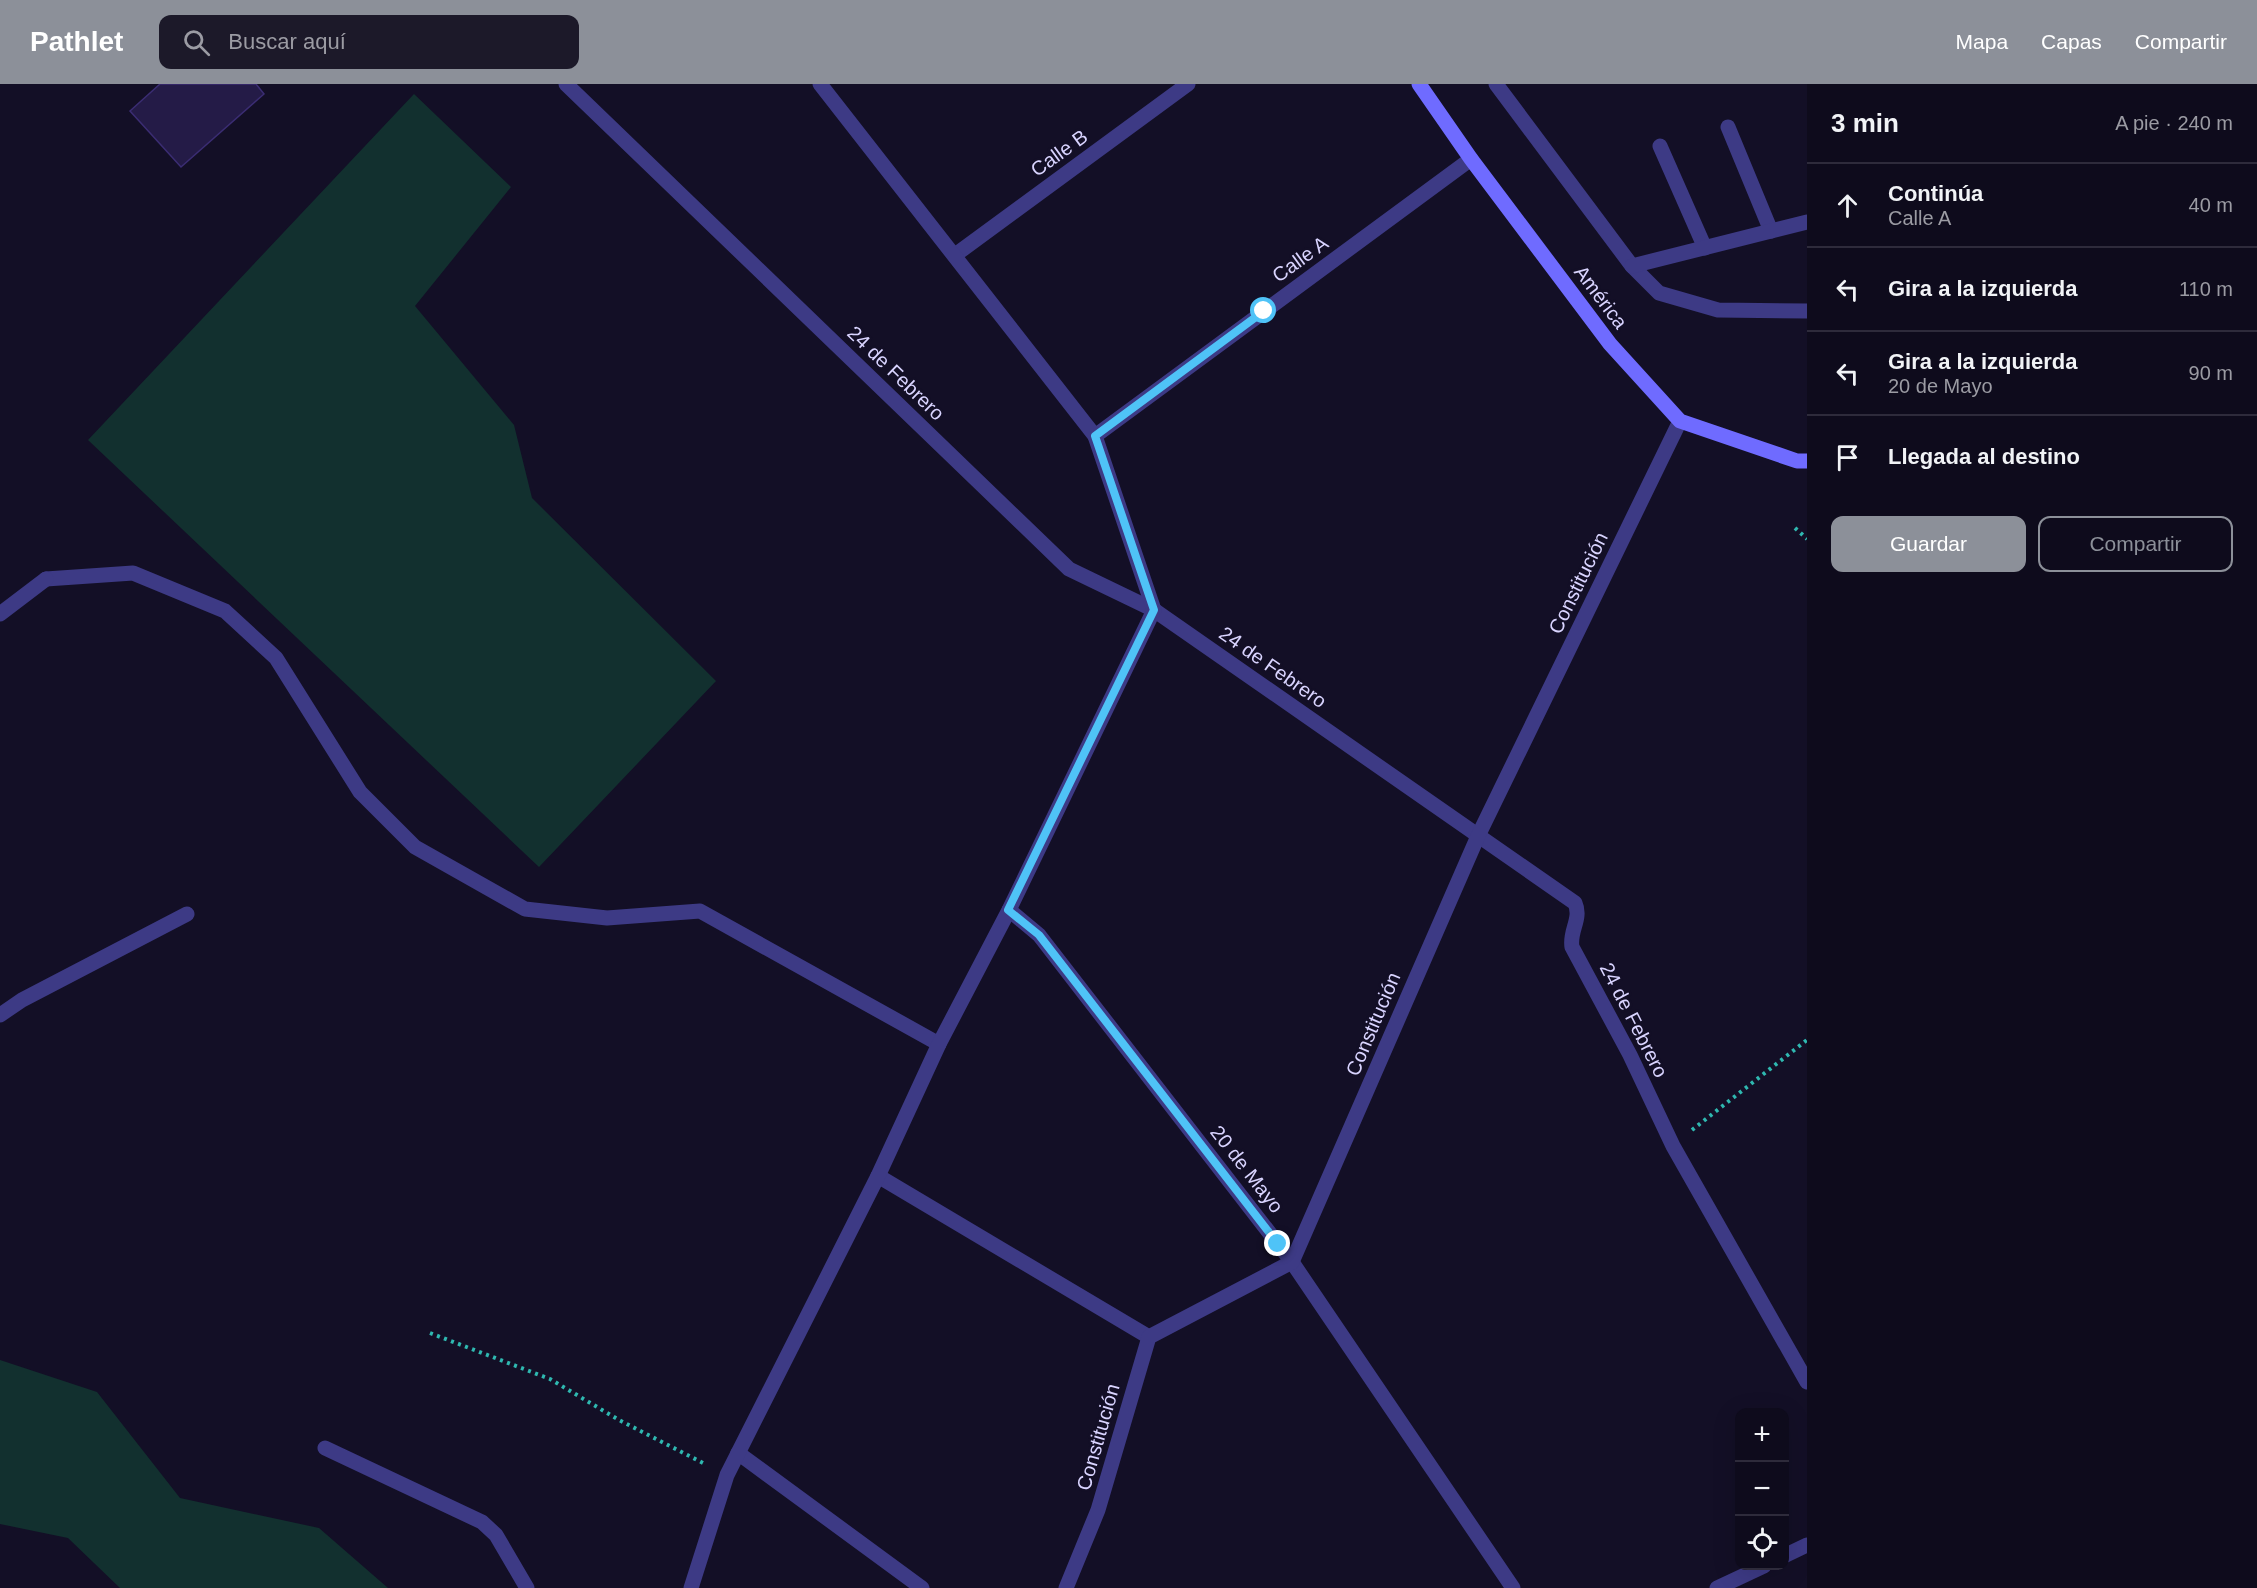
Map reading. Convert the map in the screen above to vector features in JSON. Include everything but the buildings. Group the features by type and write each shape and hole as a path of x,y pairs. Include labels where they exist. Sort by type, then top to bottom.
{"street":[{"name":"24 de Febrero","path":"566,84 1069,569 1154,610 1575,903 1578,915 1571,941 1572,947 1630,1055 1673,1146 1807,1382"},
{"path":"691,1588 728,1475 738,1453 878,1176 939,1044 1008,910 1154,610 1095,436 956,255 820,84"},
{"name":"Calle B","path":"956,255 1188,84"},
{"name":"América","path":"1419,84 1471,159 1610,344 1680,421 1797,461 1807,461"},
{"path":"1496,84 1632,266 1659,293 1718,310 1807,311"},
{"path":"1728,127 1771,231"},
{"path":"1660,146 1704,248"},
{"name":"Calle A","path":"1095,436 1471,159"},
{"path":"1632,266 1807,222"},
{"name":"Constitución","path":"1292,1262 1478,836 1680,421"},
{"path":"0,614 46,579 133,573 225,611 276,658 360,792 415,847 525,909 607,918 700,910 939,1044"},
{"name":"20 de Mayo","path":"1008,910 1039,935 1292,1262 1513,1588"},
{"path":"0,1015 22,999 187,914"},
{"path":"878,1176 1149,1337 1292,1262"},
{"name":"Constitución","path":"1066,1588 1098,1510 1149,1337"},
{"path":"325,1448 482,1522 496,1535 527,1588"},
{"path":"738,1453 922,1588"},
{"path":"1789,1554 1807,1545"},
{"path":"1717,1588 1755,1570"}],"path":[{"path":"1795,528 1807,539"},
{"path":"1673,1146 1807,1040"},
{"path":"430,1333 550,1379 619,1420 728,1475"}],"green space":[{"path":"414,94 511,187 415,306 514,425 532,498 716,681 539,867 88,440"},
{"path":"0,1360 97,1392 180,1498 319,1528 388,1588 120,1588 68,1538 0,1524"}],"route":[{"path":"1264,311 1095,436 1154,610 1008,910 1039,935 1278,1244"}]}
